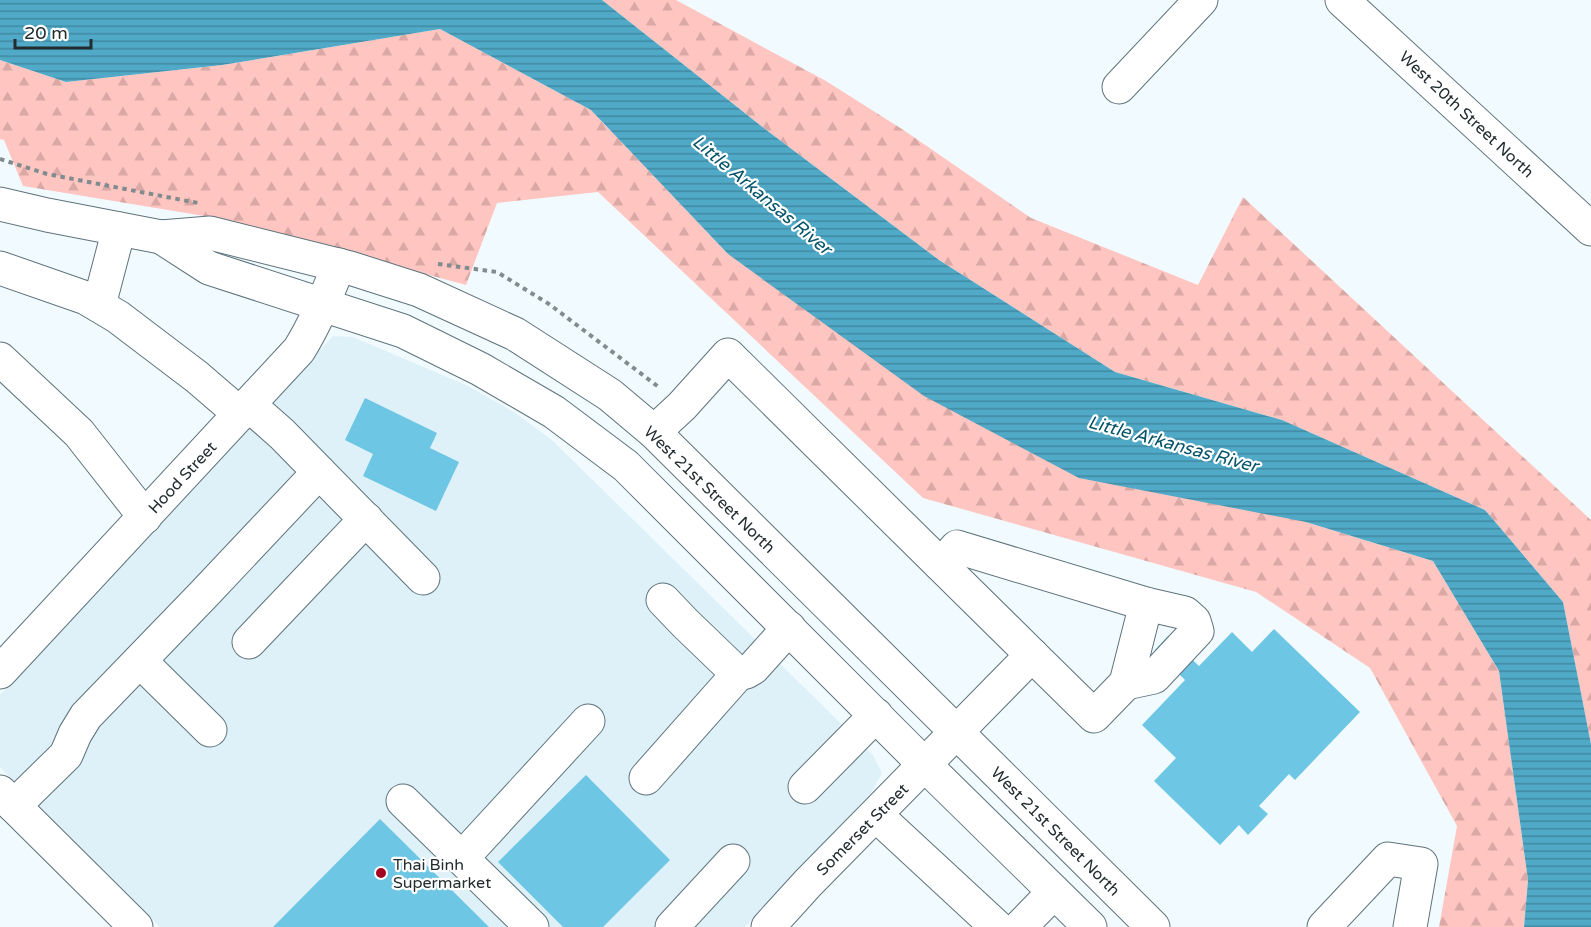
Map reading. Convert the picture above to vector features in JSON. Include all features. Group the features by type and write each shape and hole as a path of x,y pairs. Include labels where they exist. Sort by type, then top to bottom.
{"main road":[{"path":"1119,87 1201,0"},
{"name":"West 20th Street North","path":"1342,0 1591,229"},
{"name":"West 21st Street North","path":"0,204 161,237 210,233 339,265 419,290 515,334 610,394 654,432 1153,927"},
{"path":"99,305 119,229"},
{"name":"West 21st Street North","path":"161,237 208,268 403,332 480,369 555,412 626,466 1090,927"},
{"name":"Hood Street","path":"0,672 299,350 323,305 339,265"},
{"path":"0,268 86,298 118,316 197,377 282,434 423,578"},
{"path":"654,432 682,406 728,355 1094,716 1126,683 1146,604"},
{"path":"4,371 79,433 145,517"},
{"path":"136,927 7,799 66,755 86,716 319,472"},
{"path":"249,642 366,519"},
{"path":"941,565 957,547 1146,604 1185,613 1194,621 1197,631 1154,677 1126,683"},
{"path":"663,600 738,674"},
{"path":"646,778 738,674 753,668 789,628"},
{"name":"Somerset Street","path":"768,927 808,883 1032,655"},
{"path":"140,661 210,730"},
{"path":"805,787 876,715"},
{"path":"462,858 588,721"},
{"path":"404,801 532,927"},
{"path":"876,815 997,927"},
{"path":"1324,927 1388,859 1420,864 1410,927"},
{"path":"672,927 733,861"},
{"path":"1020,927 1054,892"}],"shaded area":[{"path":"333,336 353,337 466,385 514,412 552,440 873,755 882,773 871,793 745,927 160,927 0,767 0,695"}],"green space":[{"path":"602,0 676,0 826,81 905,131 1031,218 1198,285 1243,197 1591,520 1591,744 1563,602 1485,510 1282,420 1115,372 939,260 765,129"},
{"path":"440,29 591,110 728,254 1306,522 1433,561 1499,671 1528,880 1524,927 1439,927 1457,826 1370,668 1256,592 923,498 598,192 497,203 466,285 222,219 23,186 4,140 0,139 0,60 66,82 222,65"}],"water":[{"name":"Little Arkansas River","path":"0,0 602,0 765,129 939,260 1115,372 1282,420 1485,510 1563,602 1591,744 1591,927 1524,927 1528,880 1499,671 1433,561 1306,522 1079,478 924,396 728,254 591,110 440,29 222,65 66,82 0,60"}],"building":[{"path":"365,398 437,433 430,448 459,462 436,511 363,476 373,454 345,440"},
{"path":"1274,629 1360,712 1295,780 1289,774 1259,806 1268,814 1248,835 1239,825 1220,845 1154,781 1176,758 1142,725 1185,680 1155,650 1168,636 1199,666 1232,632 1252,652"},
{"path":"586,775 670,860 603,927 563,927 498,862"},
{"name":"Thai Binh Supermarket","path":"380,819 489,927 273,927"}],"place":[{"name":"Thai Binh Supermarket","path":"381,873"}]}
